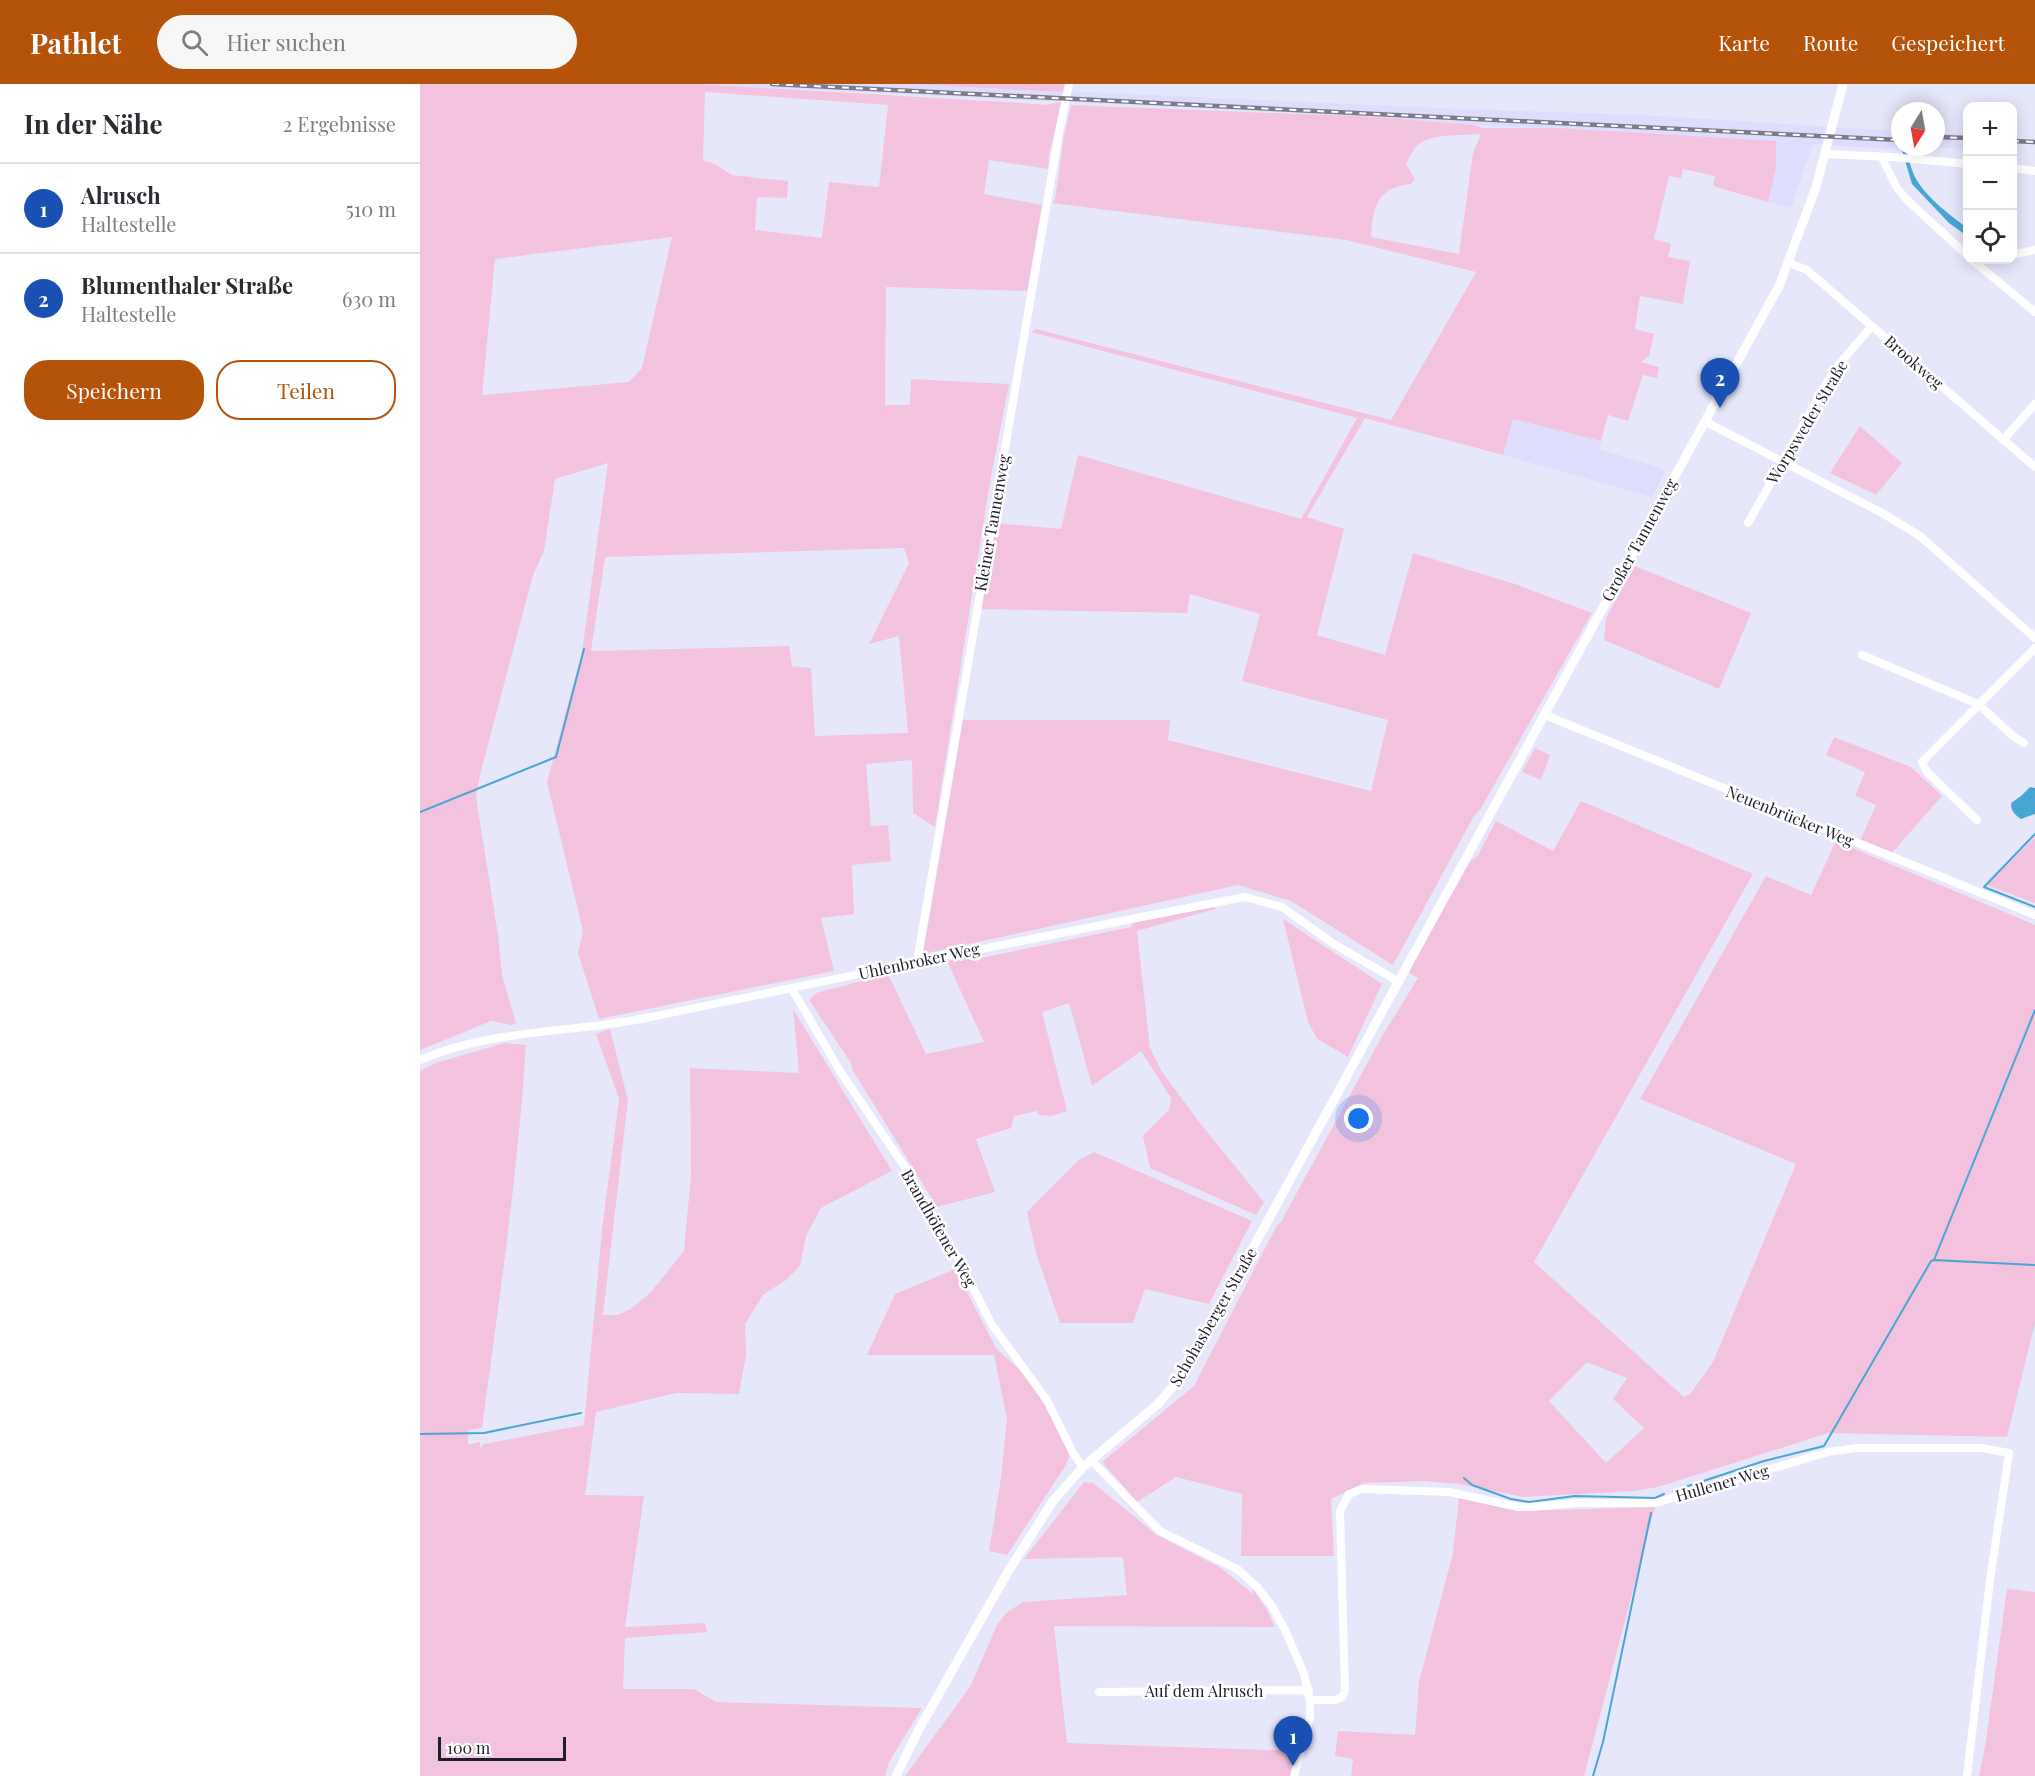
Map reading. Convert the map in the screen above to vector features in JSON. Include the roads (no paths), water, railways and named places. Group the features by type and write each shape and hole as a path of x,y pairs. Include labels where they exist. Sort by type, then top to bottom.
{"street":[{"name":"Kleiner Tannenweg","path":"917,962 1069,84"},
{"name":"Großer Tannenweg","path":"1399,982 1779,286 1808,211 1843,84"},
{"path":"1825,154 1963,164"},
{"path":"1882,158 1897,188 1907,200 1963,251"},
{"path":"2017,169 2035,171"},
{"path":"2017,254 2035,250"},
{"name":"Brookweg","path":"1789,262 1807,270 2035,467"},
{"path":"1977,264 2035,312"},
{"name":"Worpsweder Straße","path":"1748,523 1834,370 1872,326"},
{"path":"2003,440 2035,404"},
{"path":"1706,422 1884,514 1920,536 2035,638"},
{"path":"1977,820 1927,772 1922,762 2035,648"},
{"path":"1862,655 1978,704 2014,737 2024,743"},
{"name":"Neuenbrücker Weg","path":"1545,716 2035,915"},
{"name":"Uhlenbroker Weg","path":"420,1060 440,1051 479,1041 520,1034 609,1025 1245,897 1282,908 1334,944 1399,982"},
{"name":"Schohasberger Straße","path":"896,1776 918,1731 1032,1531 1053,1501 1087,1464 1159,1403 1180,1378 1399,982"},
{"name":"Brandhöfener Weg","path":"792,989 840,1071 906,1169 960,1262 992,1325 1047,1401 1073,1453 1160,1531 1237,1569 1257,1587 1272,1606 1304,1674 1311,1700 1310,1717 1294,1776"},
{"name":"Hullener Weg","path":"1311,1700 1336,1700 1342,1697 1345,1691 1340,1511 1349,1494 1362,1489 1450,1492 1518,1507 1576,1503 1655,1503 1828,1452 1856,1448 1981,1448 2009,1453 1990,1580 1966,1776"},
{"name":"Auf dem Alrusch","path":"1099,1692 1309,1690"}],"water":[{"path":"1904,156 1908,156 1914,175 1924,190 1963,225 1963,233 1949,223 1912,184"},
{"path":"2030,787 2035,788 2035,814 2021,819 2013,812 2011,803"}],"waterway":[{"path":"420,812 556,757 584,649"},
{"path":"2035,834 1984,887 2035,907"},
{"path":"1934,1260 2035,1010"},
{"path":"1673,1491 1764,1461 1824,1446 1931,1261 2035,1265"},
{"path":"420,1434 484,1433 581,1413"},
{"path":"1464,1478 1472,1485 1511,1499 1529,1502 1575,1496 1655,1498 1664,1494"},
{"path":"1593,1776 1603,1742 1651,1513"}],"railway":[{"path":"772,84 1891,140"},
{"path":"1945,137 1963,138"},
{"path":"2017,141 2035,142"}],"place":[{"name":"Blumenthaler Straße","path":"1720,408"},
{"name":"Alrusch","path":"1293,1766"}]}
